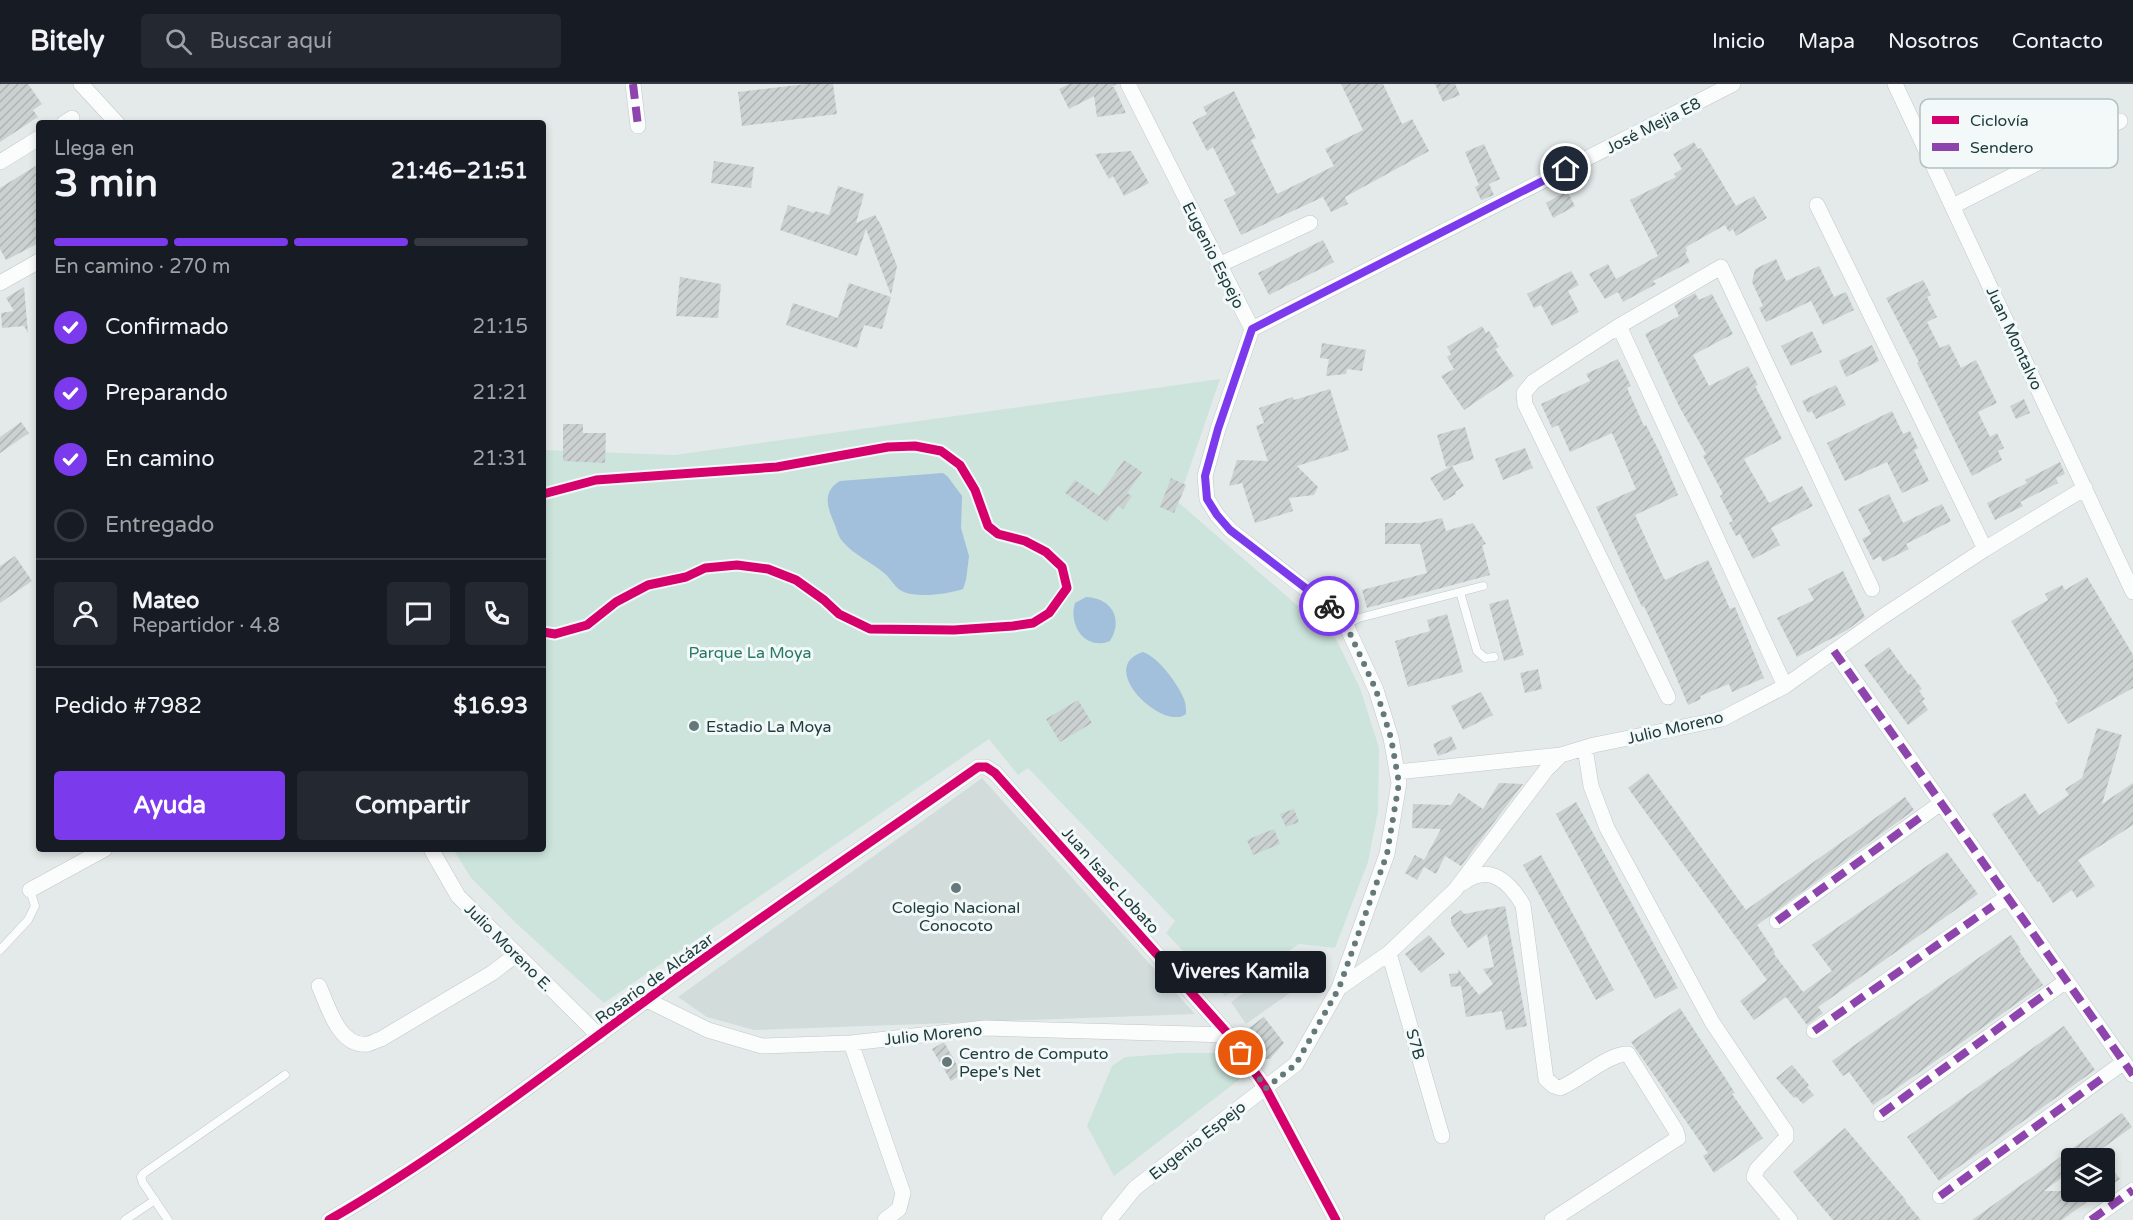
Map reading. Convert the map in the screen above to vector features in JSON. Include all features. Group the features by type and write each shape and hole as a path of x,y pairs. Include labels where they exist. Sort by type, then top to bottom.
{"street":[{"path":"81,84 114,120"},
{"path":"633,84 638,126"},
{"name":"Eugenio Espejo","path":"1109,1220 1135,1188 1296,1064 1339,988 1387,854 1399,783 1391,738 1376,690 1345,625 1334,611 1230,530 1207,499 1205,476 1218,429 1252,329 1128,84"},
{"name":"José Mejia E8","path":"1252,329 1733,84"},
{"name":"Juan Montalvo","path":"1895,84 1920,137"},
{"path":"0,162 36,140"},
{"name":"Juan Montalvo","path":"1935,168 2133,592"},
{"path":"1953,206 2028,168"},
{"path":"1817,205 1985,549"},
{"path":"1220,266 1310,223"},
{"path":"0,283 36,263"},
{"path":"1668,697 1525,404 1524,393 1533,382 1619,326 1721,267 1872,589"},
{"path":"1619,326 1785,686"},
{"name":"Julio Moreno","path":"1397,772 1561,755 1722,718 1785,686 1882,617 1985,549 2085,488"},
{"path":"1834,651 2133,1075"},
{"path":"1585,748 1591,786 1607,828 1712,1022 1786,1132 1786,1138 1754,1174 1755,1180 1790,1220"},
{"path":"1455,890 1546,770 1561,755"},
{"name":"Rosario de Alcázar","path":"329,1220 364,1200 480,1124 647,1000 978,767 986,767 995,773"},
{"name":"Juan Isaac Lobato","path":"995,773 1229,1035 1266,1088 1336,1220"},
{"path":"1777,921 1941,803"},
{"path":"30,890 100,852"},
{"name":"Julio Moreno E.","path":"432,852 458,896 599,1036"},
{"path":"1339,988 1389,952 1472,876 1494,875 1516,894 1523,906 1546,1079 1560,1088 1612,1058 1628,1054 1676,1131 1678,1138 1552,1220"},
{"path":"1814,1031 2007,897"},
{"name":"S7B","path":"1389,952 1442,1136"},
{"path":"320,986 332,1016 341,1031 351,1041 366,1044 381,1039 492,973 517,954"},
{"path":"1881,1114 2066,981"},
{"name":"Julio Moreno","path":"647,1000 708,1030 762,1046 850,1043 985,1028 1229,1035"},
{"path":"850,1043 903,1193 899,1209 885,1220"},
{"path":"1940,1196 2124,1062"},
{"path":"2091,1220 2133,1190"}],"lane":[{"path":"1345,625 1359,618 1483,586"},
{"path":"1460,592 1477,651 1485,658 1494,657"},
{"path":"0,950 28,920 35,906 30,890"},
{"path":"168,1220 143,1183 141,1177 144,1173 285,1076"},
{"path":"125,1220 155,1200"}],"shaded area":[{"name":"Colegio Nacional Conocoto","path":"982,778 1195,1014 754,1030 707,1017 678,997"},
{"path":"1299,953 1315,975 1246,1024 1231,1002"}],"green space":[{"name":"Parque La Moya","path":"1220,379 1178,502 1336,639 1360,688 1379,748 1378,811 1368,862 1335,948 1299,944 1225,996 1166,933 1175,921 1028,768 1018,775 989,739 604,1003 518,925 471,878 455,852 546,852 546,450 675,455"},
{"path":"1218,1053 1240,1079 1114,1176 1087,1126 1112,1066 1125,1057"}],"water":[{"path":"943,473 962,496 961,528 969,556 966,580 963,589 957,591 933,595 910,594 898,588 879,569 852,551 842,540 830,513 828,496 834,485 840,481"},
{"path":"1086,597 1102,601 1113,611 1116,625 1110,641 1093,643 1077,628 1074,620 1075,603"},
{"path":"1143,652 1161,665 1177,686 1186,705 1186,714 1179,717 1167,716 1155,710 1134,691 1128,680 1126,668 1131,659"}],"building":[{"path":"0,84 28,84 42,104 33,110 38,117 0,142"},
{"path":"806,84 833,84 837,114 742,126 738,92"},
{"path":"1069,84 1117,84 1111,87 1114,87 1126,113 1097,117 1094,96 1069,109 1059,89"},
{"path":"1341,84 1383,84 1402,124 1412,119 1429,151 1345,197 1348,204 1331,212 1323,197 1241,235 1224,200 1236,194 1213,147 1207,151 1192,122 1207,114 1203,107 1234,91 1256,138 1251,140 1277,194 1334,166 1325,149 1363,130"},
{"path":"1435,84 1455,84 1460,95 1443,102"},
{"path":"1694,142 1698,149 1701,148 1736,206 1754,196 1767,218 1736,236 1733,229 1729,232 1725,225 1686,247 1685,252 1690,262 1653,281 1656,284 1623,302 1618,292 1605,299 1589,274 1608,264 1616,279 1658,256 1630,200 1676,177 1674,174 1682,169 1673,154"},
{"path":"1484,144 1500,179 1489,184 1494,195 1481,200 1475,187 1479,185 1465,152"},
{"path":"1131,151 1149,183 1124,196 1113,176 1109,179 1095,154"},
{"path":"714,161 754,167 751,188 711,183"},
{"path":"36,166 36,245 6,260 0,249 0,188"},
{"path":"838,186 864,194 856,223 875,215 881,225 897,266 891,295 866,229 857,256 780,230 788,205 829,215"},
{"path":"1567,191 1575,206 1553,218 1546,203"},
{"path":"1323,240 1334,262 1269,295 1258,273"},
{"path":"1776,259 1786,281 1819,266 1834,297 1846,292 1854,310 1823,325 1811,301 1766,322 1759,308 1763,306 1752,282 1755,269"},
{"path":"1571,271 1579,285 1568,291 1579,312 1552,326 1541,305 1534,308 1527,294"},
{"path":"680,277 721,284 718,318 676,316"},
{"path":"1923,280 1931,295 1927,297 1937,317 1927,322 1940,348 1949,344 1961,368 1976,360 1997,403 1978,412 1990,437 1997,433 2004,448 1998,451 2002,460 1972,476 1917,363 1919,362 1886,298"},
{"path":"849,283 891,297 882,329 864,325 857,348 786,325 793,303 838,318"},
{"path":"24,287 28,333 24,326 2,328 1,313 14,311 6,298"},
{"path":"1695,293 1699,300 1712,294 1733,334 1693,355 1709,386 1748,366 1758,385 1755,386 1782,439 1744,459 1769,503 1802,486 1813,506 1771,528 1780,545 1753,559 1740,534 1736,536 1729,523 1733,521 1720,496 1723,494 1703,456 1706,454 1680,408 1645,334 1679,316 1674,305"},
{"path":"1482,326 1486,333 1489,331 1499,347 1495,349 1514,376 1464,410 1441,376 1454,369 1447,357 1451,354 1447,347"},
{"path":"1812,331 1822,352 1791,366 1781,346"},
{"path":"1322,343 1366,350 1362,371 1347,369 1346,374 1326,376 1329,359 1320,358"},
{"path":"1872,345 1879,361 1846,377 1839,361"},
{"path":"1618,359 1631,386 1627,388 1644,426 1646,425 1661,455 1678,495 1635,515 1659,568 1665,580 1708,560 1730,609 1735,607 1764,678 1732,692 1729,684 1700,696 1701,699 1688,705 1644,606 1642,607 1596,507 1636,489 1612,433 1570,452 1558,425 1552,428 1541,404 1590,381 1586,374"},
{"path":"1836,385 1846,405 1816,419 1812,411 1808,413 1802,401"},
{"path":"1330,389 1349,450 1297,466 1318,487 1314,495 1289,498 1293,511 1255,523 1242,483 1229,486 1237,460 1268,461 1256,426 1264,423 1259,408 1293,397 1294,400"},
{"path":"2024,399 2030,413 2016,419 2010,406"},
{"path":"1892,411 1903,434 1910,431 1918,448 1914,450 1929,481 1902,493 1887,462 1845,481 1827,443"},
{"path":"21,422 29,433 0,453 0,437"},
{"path":"563,424 583,424 583,433 606,433 605,463 563,461"},
{"path":"1465,427 1474,459 1452,466 1464,486 1444,501 1430,478 1451,466 1446,467 1437,435"},
{"path":"1525,448 1533,468 1503,480 1495,459"},
{"path":"1124,460 1142,472 1127,493 1132,496 1123,509 1118,506 1107,522 1065,493 1075,480 1099,496"},
{"path":"2060,462 2065,474 2056,478 2058,483 2020,502 2023,506 1995,520 1987,503 2027,483 2025,480"},
{"path":"1171,478 1186,485 1174,513 1160,507"},
{"path":"1889,494 1903,523 1942,504 1951,521 1906,544 1909,549 1883,562 1880,556 1873,560 1862,539 1871,534 1858,509"},
{"path":"1442,518 1446,531 1473,523 1486,544 1482,545 1490,575 1367,608 1362,590 1427,573 1420,544 1385,544 1385,523 1420,523"},
{"path":"15,556 32,581 0,603 0,566"},
{"path":"1843,571 1865,617 1847,630 1797,657 1777,618 1814,600 1808,589"},
{"path":"2087,577 2133,655 2133,688 2068,724 2055,703 2058,701 2011,621 2048,600 2045,594 2062,585 2065,590"},
{"path":"1508,599 1524,655 1504,661 1489,604"},
{"path":"1447,614 1463,672 1408,687 1395,641 1430,631 1427,620"},
{"path":"1889,647 1922,689 1919,691 1925,699 1922,701 1928,710 1908,725 1864,665"},
{"path":"1538,669 1542,689 1525,693 1520,673"},
{"path":"1481,692 1493,715 1463,730 1451,706"},
{"path":"1078,700 1092,723 1060,742 1046,719"},
{"path":"2097,728 2122,735 2102,804 2133,783 2133,825 2078,860 2095,886 2077,898 2072,890 2053,903 1992,814 2025,793 2039,815 2069,795 2065,789 2082,778"},
{"path":"1451,736 1457,749 1438,756 1433,744"},
{"path":"1648,773 1746,910 1905,797 1914,810 1757,925 1775,952 1774,954 1803,992 1832,971 1812,945 1947,852 1978,894 1818,1007 1823,1013 1807,1025 1786,997 1754,1020 1740,1001 1767,980 1628,788"},
{"path":"1499,783 1523,784 1461,866 1445,856 1436,874 1424,867 1417,880 1405,873 1415,855 1424,860 1441,829 1412,828 1413,804 1451,805 1459,793 1483,809"},
{"path":"1576,802 1678,988 1655,999 1556,814"},
{"path":"1294,809 1299,822 1286,827 1280,814"},
{"path":"1274,829 1280,844 1253,855 1247,840"},
{"path":"1541,855 1614,990 1596,1000 1523,865"},
{"path":"1505,906 1527,1026 1506,1030 1502,1011 1466,1017 1461,986 1451,987 1449,974 1458,973 1458,969 1479,995 1493,984 1483,969 1494,967 1487,934 1468,948 1451,923 1451,917 1461,910 1464,914"},
{"path":"1429,935 1445,954 1421,973 1405,954"},
{"path":"2011,935 2021,950 2019,951 2043,985 1873,1105 1849,1072 1843,1076 1832,1061"},
{"path":"1680,1008 1735,1093 1732,1094 1763,1138 1714,1173 1703,1156 1708,1153 1631,1042"},
{"path":"1264,1017 1284,1043 1270,1059 1261,1059 1242,1033"},
{"path":"2064,1026 2095,1070 1939,1181 1907,1137"},
{"name":"Centro de Computo Pepe's Net","path":"944,1042 962,1074 951,1081 932,1049"},
{"path":"1792,1065 1809,1085 1807,1087 1814,1095 1803,1104 1795,1096 1794,1098 1776,1078"},
{"path":"2122,1113 2132,1127 2103,1148 2073,1148"},
{"path":"1845,1128 1921,1220 1833,1220 1810,1193 1793,1172"},
{"path":"2061,1157 2061,1178 2044,1191 2061,1191 2061,1202 2087,1202 2062,1220 1972,1220"},
{"path":"2115,1172 2120,1179 2115,1182"}],"marked path":[{"path":"633,84 638,126"},
{"path":"1834,651 2133,1075"},
{"path":"1777,921 1925,814"},
{"path":"1814,1031 1993,906"},
{"path":"1881,1114 2051,990"},
{"path":"1940,1196 2104,1077"},
{"path":"2091,1220 2133,1190"}],"cycle path":[{"path":"546,493 596,480 777,467 888,447 915,446 941,451 960,465 975,490 988,526 998,534 1025,541 1046,552 1062,567 1067,588 1049,613 1033,623 954,630 870,629 839,614 796,580 768,569 737,565 705,568 686,577 648,585 616,602 587,625 555,634 546,632"},
{"path":"329,1220 450,1143 727,942 978,767 986,767 995,773 1229,1035 1265,1087 1336,1220"}],"way so far":[{"path":"1241,1053 1266,1088 1296,1064 1339,988 1387,854 1399,783 1391,738 1376,690 1347,627 1329,606"}],"place":[{"name":"Estadio La Moya","path":"694,726"},
{"name":"Colegio Nacional Conocoto","path":"956,888"},
{"name":"Viveres Kamila","path":"1241,1053"},
{"name":"Centro de Computo Pepe's Net","path":"947,1062"}],"route":[{"path":"1329,606 1230,530 1207,499 1205,476 1218,429 1252,329 1566,169"}]}
